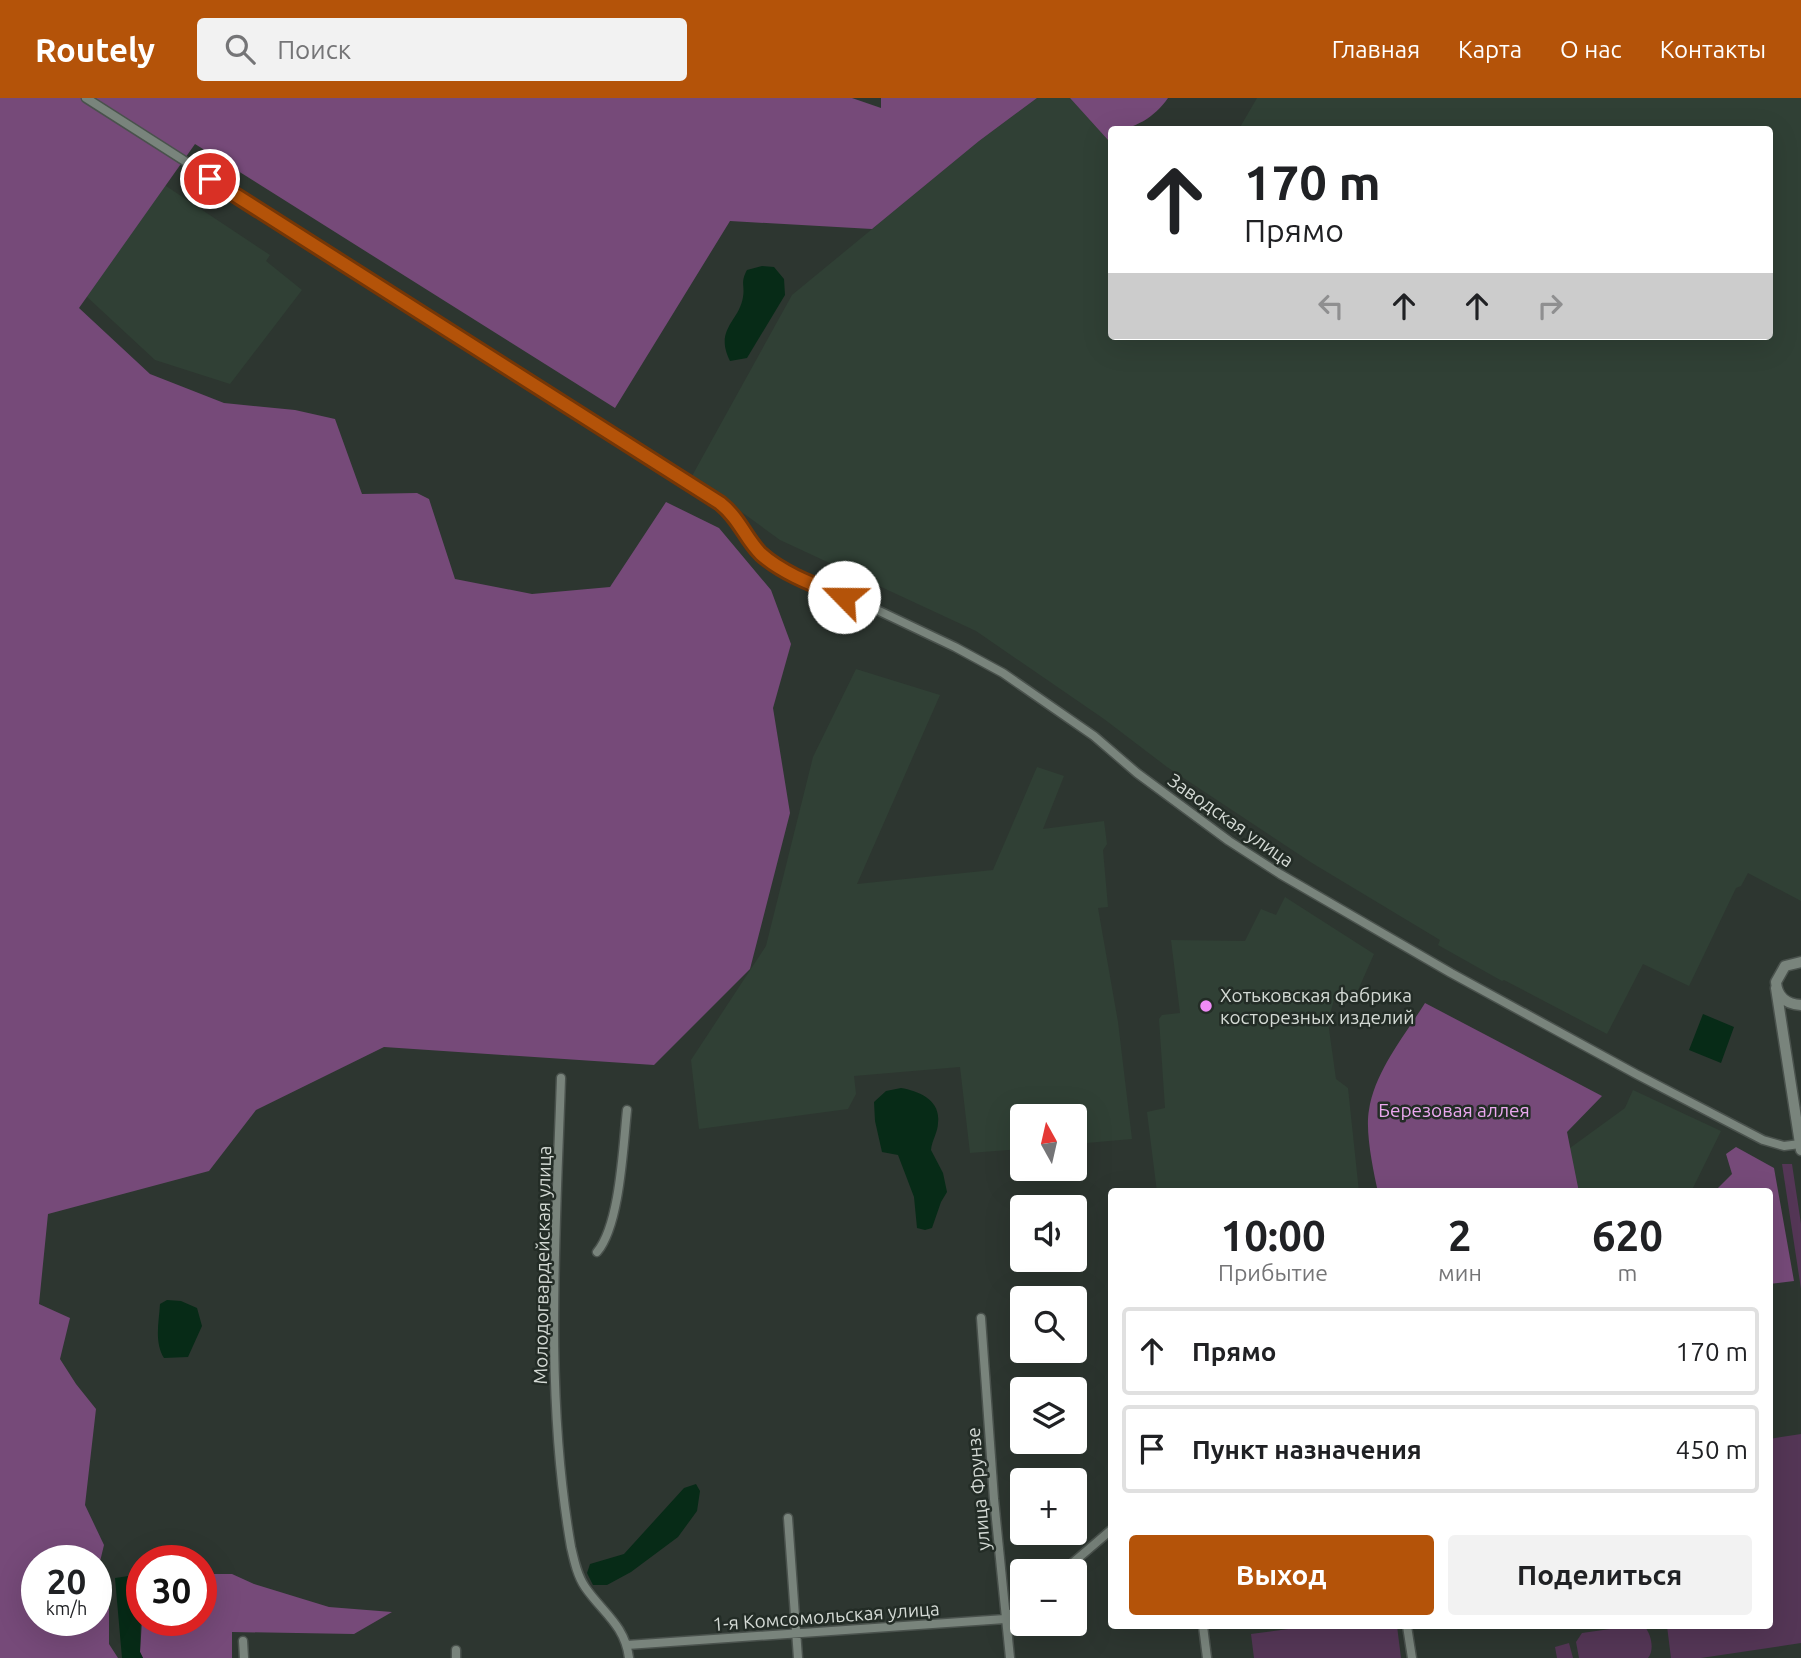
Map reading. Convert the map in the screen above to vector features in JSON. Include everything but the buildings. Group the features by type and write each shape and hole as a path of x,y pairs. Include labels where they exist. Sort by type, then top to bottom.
{"street":[{"name":"Заводская улица","path":"86,98 729,510 761,553 770,560 820,587 875,609 1003,673 1094,736 1137,773 1229,841 1280,874 1451,973 1763,1140 1776,1145 1800,1144"},
{"path":"1801,962 1790,964 1780,971 1776,988 1801,1150"},
{"path":"1776,988 1784,1000 1799,1005"},
{"path":"1783,1028 1785,1016 1799,1005"},
{"name":"Молодогвардейская улица","path":"561,1078 554,1313 560,1450 568,1531 576,1569 584,1586 620,1630 627,1645"},
{"path":"597,1252 608,1234 621,1168 627,1110"},
{"name":"улица Фрунзе","path":"981,1318 1010,1658"},
{"path":"788,1518 798,1658"},
{"path":"1077,1559 1108,1533"},
{"path":"1005,1619 1010,1615"},
{"name":"1-я Комсомольская улица","path":"627,1645 1005,1619"},
{"path":"1203,1629 1207,1658"},
{"path":"1407,1629 1412,1658"},
{"path":"243,1641 244,1658"},
{"path":"627,1645 629,1658"}],"shaded area":[{"path":"1037,98 1070,98 1108,140 1108,340 1773,340 1773,126 1241,126 1257,98 1801,98 1801,901 1748,873 1741,886 1736,888 1689,986 1643,964 1607,1034 1438,945 1440,940 1312,863 1167,767 1104,719 976,631 780,540 692,476 792,295 979,141"},
{"path":"163,184 270,255 266,261 302,290 230,384 155,360 86,296"},
{"path":"762,266 774,267 784,279 785,295 747,358 730,361 726,350 726,333 741,306 745,274 747,270"},
{"path":"856,669 940,695 857,884 993,870 1037,767 1064,776 1043,829 1104,821 1107,844 1103,850 1108,907 1098,908 1118,1022 1132,1139 1087,1143 1087,1104 1010,1104 1010,1150 970,1153 960,1067 854,1076 856,1094 848,1109 699,1129 691,1060 766,946 813,757"},
{"path":"1285,897 1374,954 1355,997 1336,992 1328,1022 1336,1079 1348,1088 1359,1188 1156,1188 1147,1112 1165,1108 1159,1019 1162,1015 1180,1013 1171,940 1245,941 1261,909 1276,915"},
{"path":"1703,1014 1734,1027 1721,1063 1689,1050"},
{"path":"901,1088 915,1091 927,1098 936,1108 938,1115 938,1126 931,1150 943,1173 947,1192 932,1228 925,1230 917,1228 914,1197 898,1155 882,1152 875,1121 874,1102 886,1091"},
{"path":"1633,1090 1721,1131 1693,1188 1578,1188 1570,1148 1625,1108"},
{"path":"1782,1164 1792,1164 1801,1224 1801,1289"},
{"path":"167,1300 181,1301 197,1308 202,1326 188,1357 164,1358 161,1352 158,1332 160,1304"},
{"path":"1801,1434 1801,1643 1701,1658 1671,1658 1667,1629 1773,1629 1773,1438"},
{"path":"696,1484 700,1491 697,1511 678,1537 631,1572 607,1585 593,1585 587,1573 590,1564 624,1554 684,1488"},
{"path":"126,1576 126,1636 140,1636 140,1652 143,1658 122,1658 115,1578"},
{"path":"1288,1629 1397,1629 1401,1658 1254,1658 1251,1634"},
{"path":"1610,1629 1646,1629 1652,1646 1650,1655 1648,1658 1579,1658 1576,1642 1582,1633"},
{"path":"1569,1643 1573,1658 1557,1658 1555,1647"}],"green space":[{"path":"0,98 852,98 881,108 881,98 1037,98 979,141 872,229 730,221 615,408 195,144 79,308 150,374 224,403 295,410 335,419 362,494 417,493 429,499 455,579 532,594 610,587 666,502 719,528 771,590 791,644 773,708 790,813 750,969 654,1065 384,1047 256,1110 209,1171 48,1214 39,1304 70,1318 60,1359 96,1409 85,1505 104,1545 21,1545 21,1636 109,1636 109,1644 118,1658 0,1658"},
{"path":"1070,98 1168,98 1157,111 1136,125 1108,126 1108,140"},
{"name":"Березовая аллея","path":"1425,1003 1602,1096 1567,1132 1578,1188 1377,1188 1368,1129 1369,1110 1377,1081"},
{"path":"1736,1147 1774,1168 1794,1281 1773,1284 1773,1188 1718,1188 1732,1174 1726,1154"},
{"path":"217,1574 232,1574 254,1584 329,1607 392,1612 354,1634 232,1632 232,1658 143,1658 140,1652 141,1636 217,1636"}],"place":[{"name":"Хотьковская фабрика косторезных изделий","path":"1206,1006"}],"route":[{"path":"210,179 720,503 737,518 755,547 770,560 844,597"}]}
